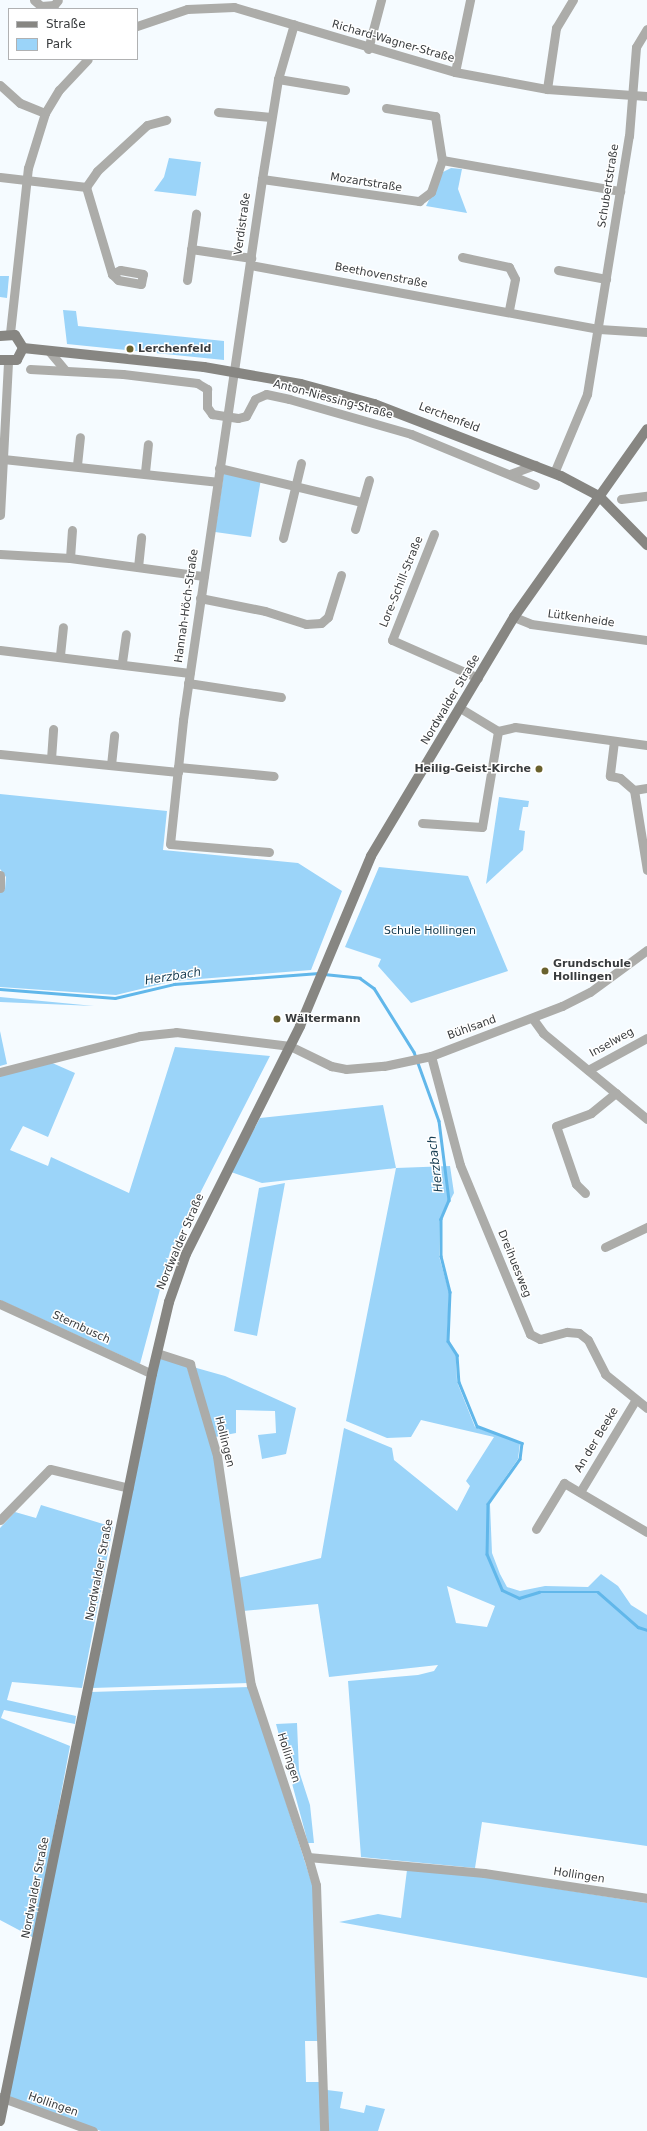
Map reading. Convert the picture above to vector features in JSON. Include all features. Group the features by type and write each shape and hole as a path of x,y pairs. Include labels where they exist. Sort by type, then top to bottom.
{"main road":[{"path":"0,336 10,333 20,338 23,348 20,357 4,362"},
{"name":"Lerchenfeld","path":"23,348 160,360 301,384 374,404 535,465 599,496 647,545"},
{"name":"Nordwalder Straße","path":"0,2121 2,2099 152,1374 169,1302 186,1254 290,1046 326,967 371,856 514,617 647,428"}],"street":[{"path":"34,0 41,6 55,3"},
{"path":"368,49 381,0"},
{"path":"456,72 470,0"},
{"path":"548,89 556,28 573,0"},
{"name":"Richard-Wagner-Straße","path":"138,26 188,9 216,3 261,12 368,49 456,72 548,89 631,97 647,96"},
{"name":"Verdistraße","path":"235,372 271,117 278,79 294,24"},
{"name":"Schubertstraße","path":"554,473 587,394 599,329 620,192 636,47 647,29"},
{"path":"10,333 26,180 45,113 59,90 87,60"},
{"path":"278,79 345,90"},
{"path":"0,85 20,102 45,113"},
{"name":"Mozartstraße","path":"262,179 420,201 431,192 442,160 435,116 386,108"},
{"path":"218,112 271,117"},
{"path":"86,187 97,171 147,125 166,120"},
{"path":"442,160 620,192"},
{"path":"0,176 86,187"},
{"path":"86,187 112,274"},
{"path":"187,280 196,214"},
{"name":"Beethovenstraße","path":"191,249 250,262 599,329 647,332"},
{"path":"462,257 509,267 515,279 509,311"},
{"path":"558,270 606,278"},
{"path":"49,351 65,370"},
{"path":"0,515 3,459 4,362"},
{"name":"Anton-Niessing-Straße","path":"30,369 65,370 197,383 207,389 207,407 212,414 227,416 246,416 255,399 266,394 411,434 535,485"},
{"name":"Hannah-Höch-Straße","path":"235,372 216,482 188,684 170,844 269,852"},
{"path":"77,464 80,437"},
{"path":"145,472 148,444"},
{"path":"3,459 77,464 216,482"},
{"path":"283,538 301,463"},
{"path":"510,474 535,465"},
{"path":"219,468 296,484 362,502"},
{"path":"355,529 369,480"},
{"path":"621,499 647,496"},
{"path":"70,558 72,530"},
{"name":"Lore-Schill-Straße","path":"434,534 392,640 478,678"},
{"path":"138,567 141,538"},
{"path":"0,554 70,558 204,576"},
{"path":"200,598 265,611 306,624 322,623 328,617 341,575"},
{"name":"Lütkenheide","path":"514,617 531,624 647,640"},
{"path":"60,655 63,627"},
{"path":"122,662 126,634"},
{"path":"0,650 122,662 190,673"},
{"path":"188,684 281,697"},
{"path":"460,708 498,731 514,727 586,738 647,745"},
{"path":"51,759 53,729"},
{"path":"422,823 482,828 498,731"},
{"path":"111,765 114,735"},
{"path":"614,741 610,776 620,778 634,790 647,870"},
{"path":"0,754 111,765 274,776"},
{"path":"634,790 647,788"},
{"path":"0,875 0,888"},
{"name":"Bühlsand","path":"290,1046 331,1066 346,1069 432,1056 533,1019 583,996 647,950"},
{"path":"533,1019 542,1033 647,1119"},
{"path":"0,1072 140,1036 176,1032 290,1046"},
{"name":"Inselweg","path":"588,1070 647,1038"},
{"name":"Dreihuesweg","path":"432,1056 460,1165 530,1334 540,1339 567,1332 579,1333 588,1340 605,1374 635,1401 647,1408"},
{"path":"585,1193 576,1184 556,1126 591,1113 616,1093"},
{"path":"605,1246 647,1227"},
{"name":"Sternbusch","path":"0,1304 152,1374"},
{"name":"Hollingen","path":"157,1353 190,1364 217,1456 251,1685 308,1857 484,1873 647,1898"},
{"name":"An der Beeke","path":"580,1492 635,1401"},
{"path":"0,1520 50,1469 129,1488"},
{"path":"536,1529 564,1483 647,1532"},
{"path":"308,1857 316,1885 324,2131"},
{"name":"Hollingen","path":"2,2099 93,2131"}],"green space":[{"path":"169,158 201,162 196,196 154,191 164,177"},
{"path":"451,168 462,169 458,189 467,213 426,206 443,172"},
{"path":"0,276 9,276 7,298 0,297"},
{"path":"63,310 76,311 78,326 224,341 224,360 67,344"},
{"path":"224,472 261,479 251,537 215,532"},
{"path":"0,794 167,811 163,850 298,863 342,891 311,970 174,981 116,995 0,987 0,893 5,889 6,877 0,869"},
{"path":"499,797 529,801 528,807 523,807 519,830 525,831 523,850 486,884"},
{"name":"Schule Hollingen","path":"379,867 468,876 508,971 411,1003 378,966 381,959 345,947"},
{"path":"0,997 94,1006 0,1002"},
{"path":"0,1031 7,1064 0,1066"},
{"path":"175,1047 270,1056 170,1252 140,1364 0,1300 0,1076 50,1062 75,1073 48,1137 23,1126 10,1150 48,1166 51,1157 129,1193"},
{"path":"383,1105 396,1168 262,1183 231,1172 260,1118"},
{"path":"450,1166 454,1193 440,1219 439,1256 449,1292 447,1341 456,1355 457,1382 475,1427 520,1443 518,1459 487,1504 490,1505 492,1553 507,1587 520,1591 545,1586 588,1587 601,1574 618,1586 631,1605 647,1615 647,1846 482,1822 475,1868 361,1857 348,1681 418,1675 434,1671 438,1665 329,1677 318,1604 243,1611 238,1578 321,1558 344,1428 392,1448 394,1460 457,1511 470,1486 466,1481 494,1437 421,1420 411,1437 387,1438 346,1421 396,1168","holes":["447,1586 495,1606 487,1627 456,1623"]},
{"path":"285,1183 257,1336 234,1331 259,1188"},
{"path":"160,1358 187,1367 215,1458 249,1683 92,1688"},
{"path":"193,1367 225,1376 296,1408 286,1454 262,1459 258,1435 276,1433 275,1411 236,1410 236,1433 215,1437"},
{"path":"41,1505 113,1527 82,1688 12,1682 7,1700 76,1716 75,1724 4,1710 1,1718 70,1746 34,1938 0,1920 0,1528 15,1512 36,1518"},
{"path":"249,1687 313,1887 318,2041 305,2041 306,2082 320,2082 322,2131 101,2131 7,2100 91,1692"},
{"path":"297,1723 299,1771 310,1805 314,1843 308,1843 276,1724"},
{"path":"407,1870 477,1876 647,1903 647,1978 339,1922 378,1914 401,1918"},
{"path":"327,2090 343,2092 340,2108 364,2113 366,2105 385,2109 378,2131 328,2131"}],"waterway":[{"name":"Herzbach","path":"0,989 115,998 174,984 319,973"},
{"name":"Herzbach","path":"324,974 360,978 374,988 414,1052 439,1121 449,1200 441,1219 441,1256 450,1292 448,1341 457,1355 459,1382 477,1426 522,1443 520,1459 488,1504 487,1554 502,1590 519,1598 539,1592 598,1592 638,1627 647,1630"}],"place":[{"name":"Lerchenfeld","path":"130,349"},
{"name":"Heilig-Geist-Kirche","path":"539,769"},
{"name":"Grundschule Hollingen","path":"545,971"},
{"name":"Wältermann","path":"277,1019"}]}
